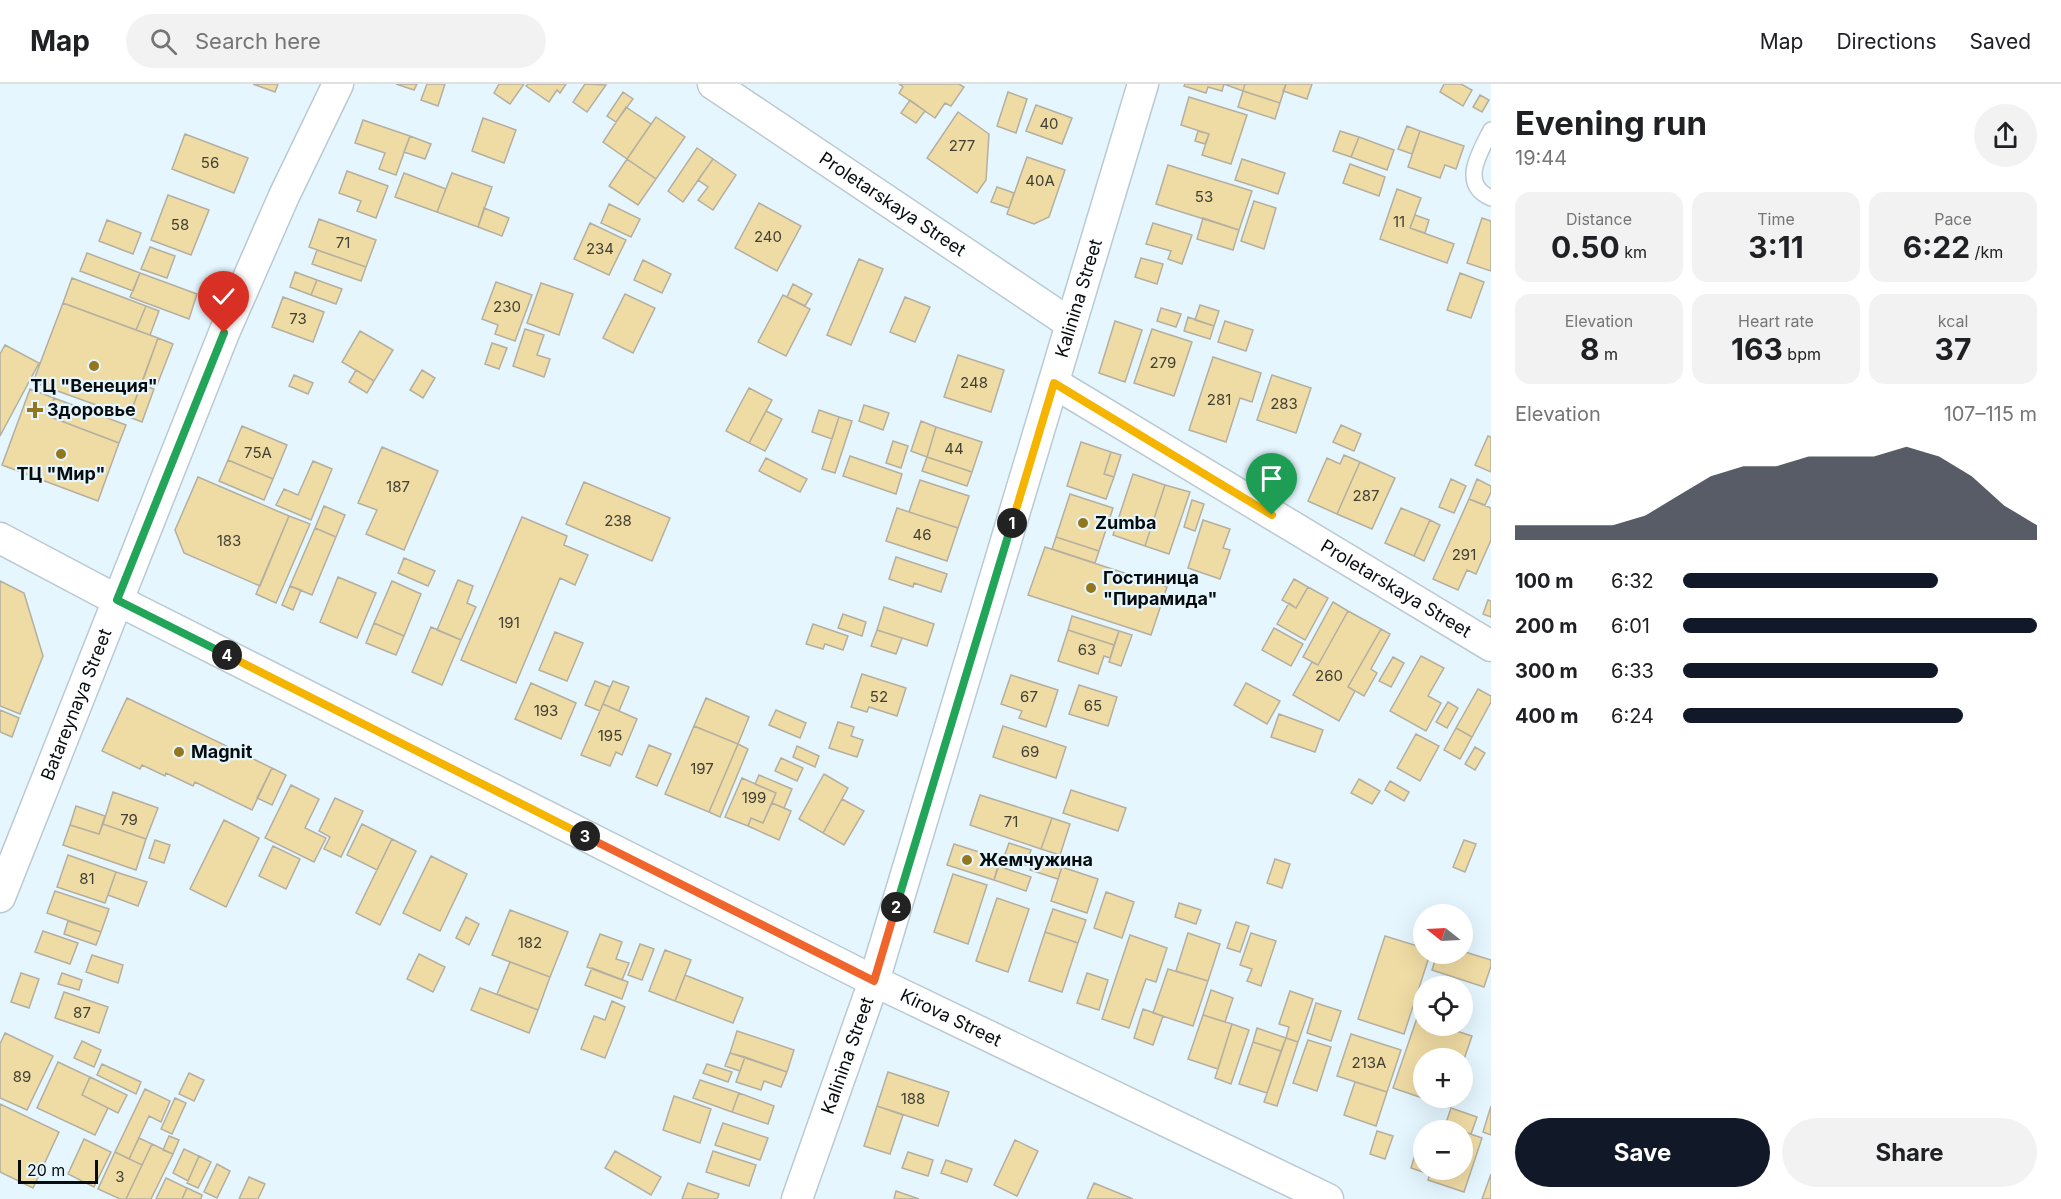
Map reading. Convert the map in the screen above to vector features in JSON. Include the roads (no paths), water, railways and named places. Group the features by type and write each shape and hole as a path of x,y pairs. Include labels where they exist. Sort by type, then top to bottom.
{"street":[{"name":"Batareynaya Street","path":"0,897 224,333 284,196 338,84"},
{"name":"Proletarskaya Street","path":"713,84 1071,324"},
{"name":"Kalinina Street","path":"797,1199 874,981 1143,84"},
{"name":"Proletarskaya Street","path":"1054,383 1491,646"},
{"name":"Kirova Street","path":"0,538 117,600 874,981 1328,1199"}],"lane":[{"path":"1491,130 1478,157 1474,175 1475,187 1491,198"}],"place":[{"name":"ТЦ \"Венеция\"","path":"94,366"},
{"name":"Здоровье","path":"35,410"},
{"name":"ТЦ \"Мир\"","path":"61,454"},
{"name":"Zumba","path":"1083,523"},
{"name":"Гостиница \"Пирамида\"","path":"1091,588"},
{"name":"Magnit","path":"179,752"},
{"name":"Жемчужина","path":"967,860"}]}
